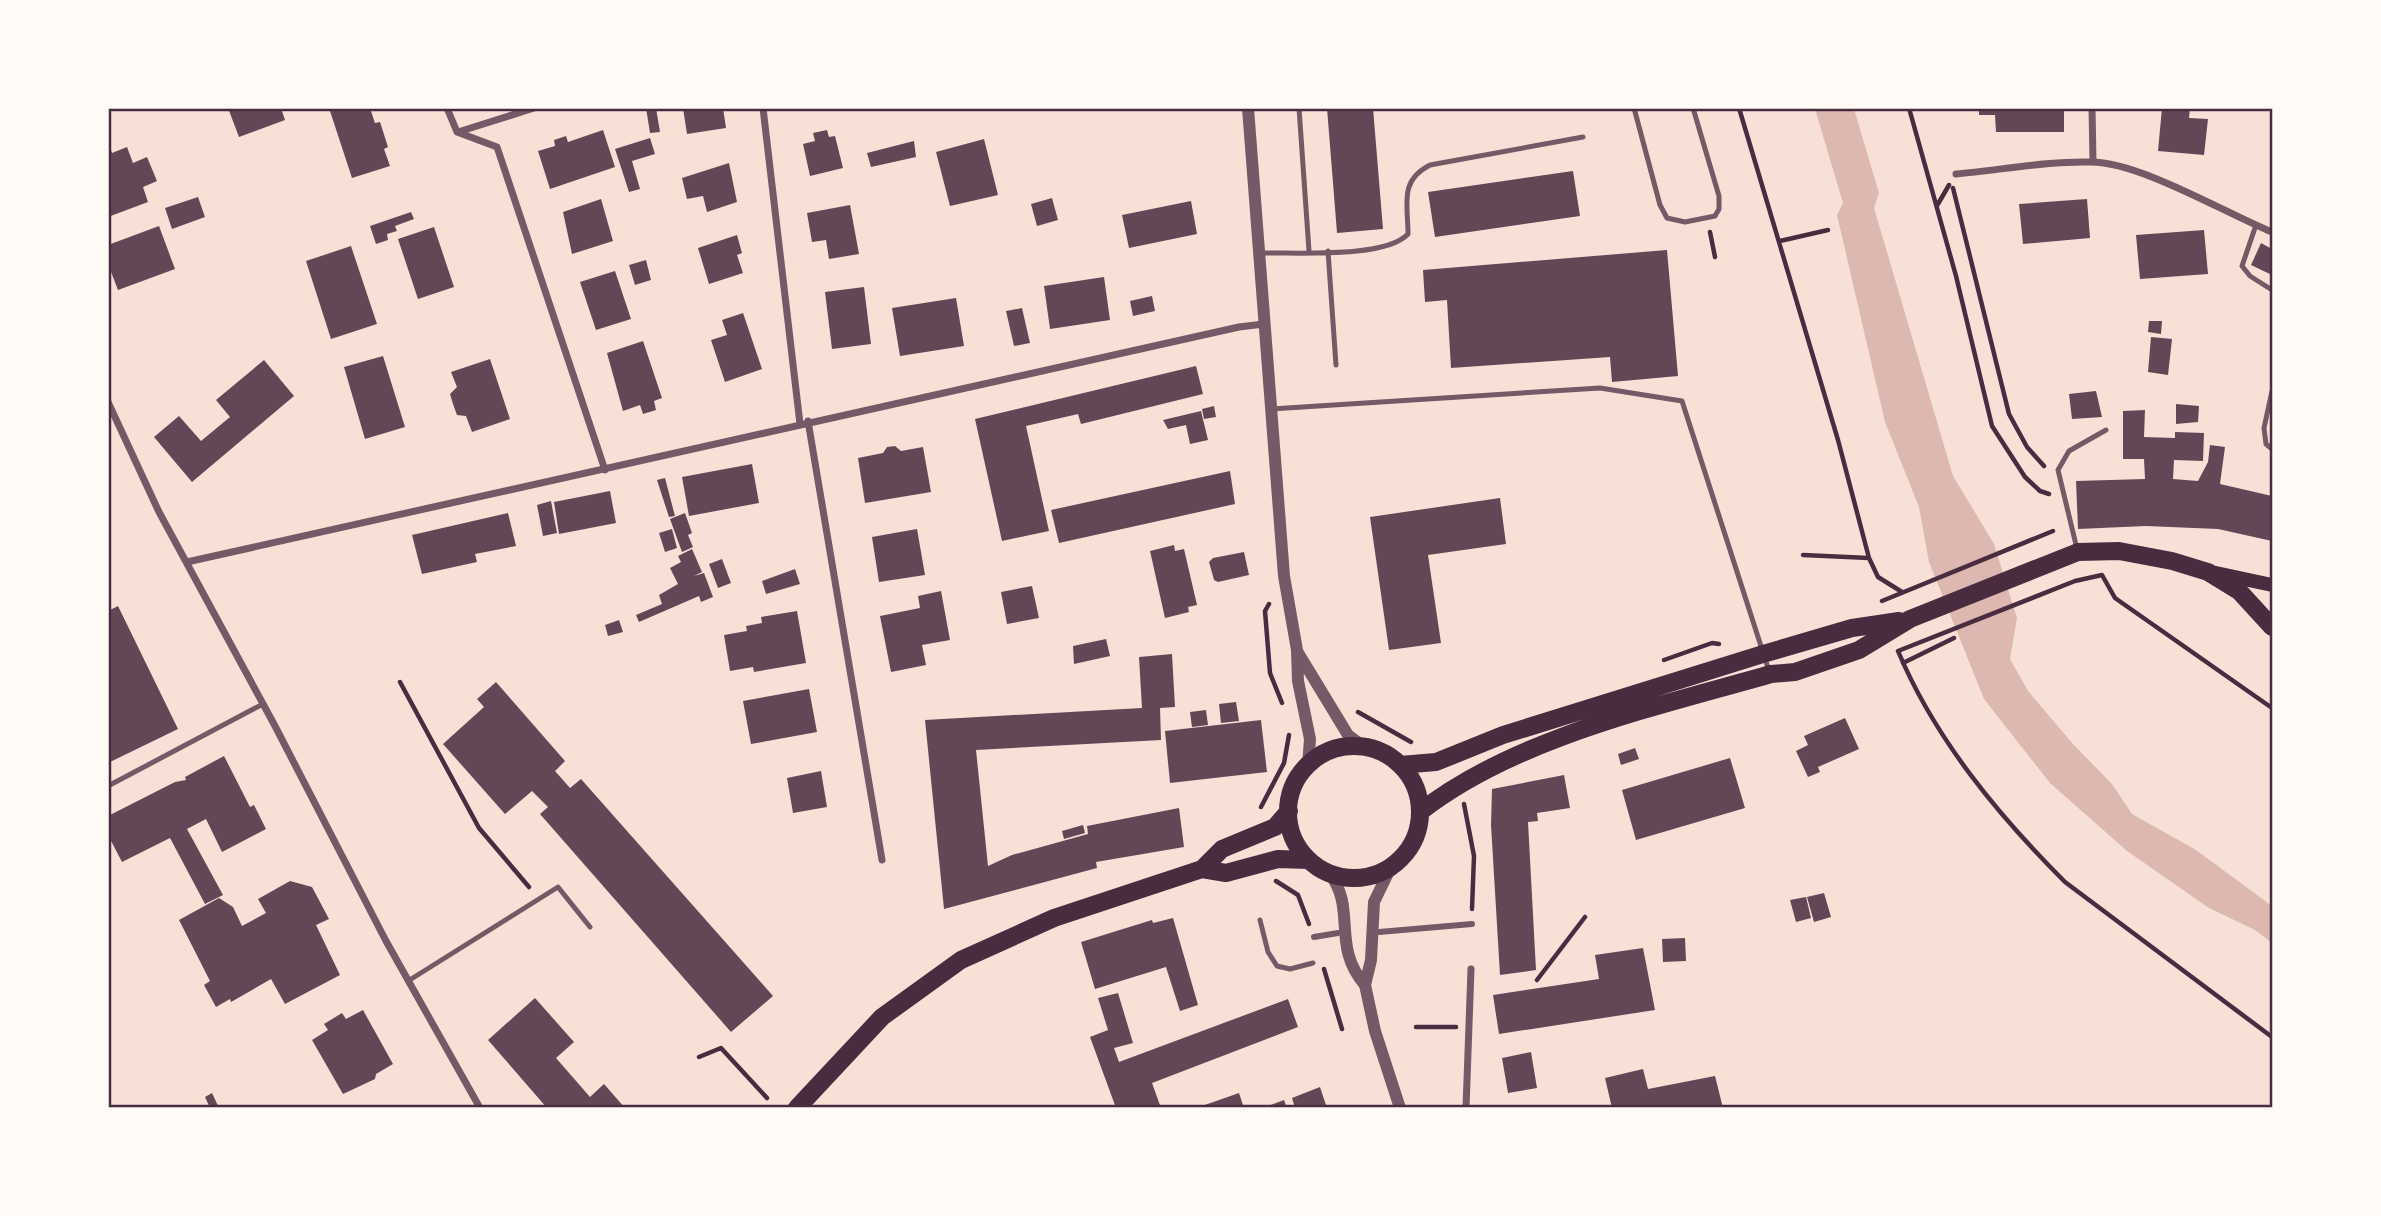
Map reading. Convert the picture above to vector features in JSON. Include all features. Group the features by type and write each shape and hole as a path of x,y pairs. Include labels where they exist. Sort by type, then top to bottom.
{"main road":[{"path":"1420,812 1456,784 1525,751 1586,729 1770,674 1795,672 1859,650 1910,619 2070,555 2119,551 2273,585"},
{"path":"2208,572 2239,592 2273,626"},
{"path":"1401,765 1444,760 1503,735 1853,628 1910,619"},
{"path":"1364,747 1384,754 1401,765 1411,779 1420,812 1413,843 1391,867 1361,878 1330,874 1308,860 1296,843 1289,811 1292,790 1307,766 1334,750 1364,747"},
{"path":"797,1108 882,1017 961,960 1055,918 1202,869 1222,849 1275,827 1289,811"},
{"path":"1202,869 1226,873 1278,859 1308,860"}],"street":[{"path":"447,108 457,132 497,147 605,470"},
{"path":"457,132 534,108"},
{"path":"764,108 800,424"},
{"path":"1248,108 1284,576 1297,650 1297,681 1310,739 1307,766"},
{"path":"2092,108 2093,162"},
{"path":"1955,176 2093,162 2124,169 2190,193 2273,232"},
{"path":"187,562 605,470 808,422 1239,327 1264,324"},
{"path":"108,402 159,512 408,981 480,1108"},
{"path":"808,422 881,860"},
{"path":"1297,650 1348,735 1364,747"},
{"path":"1391,867 1374,902 1371,960 1365,985 1375,1031 1399,1108"},
{"path":"1330,874 1341,895 1346,954 1352,970 1365,985"},
{"path":"1379,932 1472,924"},
{"path":"1314,937 1338,933"},
{"path":"1466,1108 1471,969"}],"lane":[{"path":"1298,108 1309,251"},
{"path":"1634,108 1667,218 1685,222 1714,216 1719,209 1719,196 1693,108"},
{"path":"1259,253 1363,250 1402,240 1408,234 1408,186 1413,174 1430,165 1583,136"},
{"path":"2256,225 2242,266 2250,276 2273,290"},
{"path":"1328,251 1336,365"},
{"path":"1271,409 1600,388 1682,401 1770,674"},
{"path":"2273,391 2264,428 2266,444 2273,449"},
{"path":"2070,555 2058,470 2069,451 2106,430"},
{"path":"108,786 263,704"},
{"path":"408,981 558,887 590,927"},
{"path":"1260,920 1268,952 1278,966 1290,969 1313,963"}],"path":[{"path":"1739,108 1780,241 1869,558 1878,577 1902,592 2053,531"},
{"path":"1909,108 1956,276 1992,426 2025,477 2040,491 2064,500"},
{"path":"1955,176 1953,195 2009,414 2027,447 2061,485"},
{"path":"1705,218 1715,257"},
{"path":"1780,241 1828,230"},
{"path":"1803,555 1869,558"},
{"path":"2273,708 2115,598 2102,575 2075,581 1898,651 1932,719 2014,830 2036,853 2065,882 2273,1037"},
{"path":"1265,611 1270,673 1284,709"},
{"path":"1903,663 1954,638"},
{"path":"400,682 479,828 539,899"},
{"path":"1356,711 1410,742"},
{"path":"1256,812 1284,763 1290,725"},
{"path":"1463,797 1474,856 1472,924"},
{"path":"1537,980 1585,916"},
{"path":"1416,1027 1471,1027"},
{"path":"699,1058 721,1048 768,1098"}],"shaded area":[{"path":"1815,109 1854,109 1879,193 1874,208 1953,476 1994,544 2017,618 2010,659 2028,691 2073,744 2112,784 2132,814 2196,850 2272,906 2272,943 2255,930 2209,908 2127,851 2050,783 1984,699 1929,562 1919,507 1885,422 1837,215 1843,203"}],"building":[{"path":"228,108 281,108 285,120 239,137"},
{"path":"329,108 370,108 375,123 380,122 388,147 384,149 390,166 352,178"},
{"path":"646,108 656,108 660,132 650,133"},
{"path":"683,108 723,108 726,128 687,134"},
{"path":"1327,108 1373,108 1383,229 1337,233"},
{"path":"1979,108 2064,108 2064,132 1996,132 1995,115 1979,115"},
{"path":"2162,108 2190,108 2189,118 2208,119 2204,155 2158,151"},
{"path":"603,130 615,167 550,189 538,151 555,146 554,140 566,136 568,142"},
{"path":"827,130 829,137 835,136 843,168 810,176 803,144 815,141 813,133"},
{"path":"650,138 655,154 632,161 640,189 629,192 615,149"},
{"path":"984,139 998,195 950,206 936,152"},
{"path":"914,141 916,157 871,167 867,153"},
{"path":"108,143 112,153 127,147 133,163 147,157 157,181 143,187 148,202 108,217"},
{"path":"729,163 737,202 707,212 703,196 687,199 682,178"},
{"path":"1573,171 1580,216 1435,237 1428,192"},
{"path":"198,197 205,217 172,229 165,208"},
{"path":"1052,198 1058,220 1037,226 1031,204"},
{"path":"601,199 613,241 572,254 563,212"},
{"path":"2087,199 2090,238 2023,244 2019,204"},
{"path":"1191,201 1197,234 1129,248 1122,215"},
{"path":"850,205 859,254 829,259 826,240 812,242 807,213"},
{"path":"411,212 414,219 395,226 397,231 387,234 388,240 376,244 370,226"},
{"path":"159,226 175,269 118,290 108,264 108,245"},
{"path":"434,227 454,287 418,299 398,239"},
{"path":"2204,230 2208,274 2140,279 2136,235"},
{"path":"737,235 742,253 737,255 743,273 709,284 698,248"},
{"path":"2261,243 2272,249 2272,275 2251,265"},
{"path":"351,246 377,324 331,339 306,261"},
{"path":"1667,250 1678,376 1612,382 1610,357 1451,368 1447,300 1425,302 1423,270"},
{"path":"646,260 651,280 635,285 629,265"},
{"path":"615,271 631,319 596,330 580,282"},
{"path":"1104,277 1110,320 1050,329 1044,286"},
{"path":"864,287 871,344 832,349 825,292"},
{"path":"1152,296 1155,311 1133,316 1130,301"},
{"path":"956,298 964,346 900,356 892,308"},
{"path":"1022,308 1030,343 1014,346 1006,311"},
{"path":"743,313 762,369 725,382 711,340 727,335 722,320"},
{"path":"2149,321 2162,321 2161,334 2148,332"},
{"path":"2151,337 2172,339 2168,375 2148,372"},
{"path":"643,341 662,398 654,401 656,410 643,414 640,405 623,411 607,353"},
{"path":"383,356 405,427 365,439 344,367"},
{"path":"490,359 510,419 472,432 466,416 457,415 453,404 450,394 457,387 451,372"},
{"path":"264,360 294,396 192,482 154,437 179,416 201,441 230,417 216,400"},
{"path":"1196,366 1203,394 1081,424 1078,414 1026,426 1049,531 1002,541 975,419"},
{"path":"2096,391 2102,417 2072,419 2069,394"},
{"path":"2176,404 2199,406 2198,422 2176,424"},
{"path":"1214,406 1216,417 1204,419 1202,409"},
{"path":"2145,410 2144,437 2175,438 2175,432 2204,433 2203,461 2174,460 2173,479 2198,481 2208,462 2210,445 2225,447 2220,484 2272,496 2272,541 2218,529 2146,526 2078,529 2076,481 2145,479 2144,459 2123,459 2123,411"},
{"path":"1201,411 1208,440 1190,444 1186,425 1168,429 1163,420"},
{"path":"895,446 901,451 923,447 931,492 865,503 858,458 883,453 887,447"},
{"path":"752,464 759,503 689,516 682,477"},
{"path":"1230,471 1235,504 1059,543 1051,510"},
{"path":"665,478 675,516 669,517 657,480"},
{"path":"610,491 616,523 559,534 554,502"},
{"path":"1500,498 1506,544 1428,555 1441,643 1389,650 1370,517"},
{"path":"551,501 557,533 543,536 537,505"},
{"path":"508,513 516,546 475,554 477,562 422,574 412,535"},
{"path":"685,513 692,533 688,535 693,547 682,552 670,519"},
{"path":"672,529 677,548 665,552 659,533"},
{"path":"917,529 925,575 879,582 872,537"},
{"path":"1174,545 1175,551 1184,549 1197,605 1188,607 1189,612 1165,618 1150,551"},
{"path":"692,549 702,572 694,576 704,573 713,597 701,602 699,596 639,622 636,615 662,604 659,595 678,584 670,568 681,562 678,556"},
{"path":"1244,552 1249,575 1218,582 1214,580 1209,562 1213,558"},
{"path":"722,559 731,583 718,588 709,564"},
{"path":"795,569 800,584 766,594 762,581"},
{"path":"1032,586 1039,618 1007,624 1001,592"},
{"path":"941,591 950,640 922,645 926,665 891,672 880,616 920,608 918,596"},
{"path":"118,606 178,729 108,763 108,611"},
{"path":"797,611 806,663 754,672 753,667 730,671 724,635 747,631 746,626 762,623 761,617"},
{"path":"619,620 623,632 608,636 605,625"},
{"path":"1106,639 1110,656 1074,664 1073,646"},
{"path":"1172,654 1175,707 1160,708 1161,740 976,750 988,866 1012,855 1088,834 1087,826 1179,808 1184,847 1096,862 1097,868 944,909 925,720 1142,708 1139,657"},
{"path":"496,682 565,761 555,771 570,788 581,779 773,996 731,1032 540,814 548,807 532,791 505,814 443,744 484,707 477,699"},
{"path":"809,689 817,732 751,744 743,701"},
{"path":"1236,702 1239,721 1221,723 1219,704"},
{"path":"1206,710 1208,725 1192,727 1190,712"},
{"path":"1845,718 1859,749 1818,767 1820,772 1808,777 1796,751 1808,745 1804,736"},
{"path":"1261,720 1267,772 1170,783 1165,731"},
{"path":"1635,748 1639,759 1621,765 1618,754"},
{"path":"224,756 250,807 254,805 266,829 222,852 206,819 187,829 223,895 205,904 170,838 122,862 108,835 108,816 175,782 186,780 185,777"},
{"path":"1730,758 1745,808 1636,840 1622,790"},
{"path":"821,771 827,807 793,813 787,778"},
{"path":"1564,775 1570,808 1537,813 1538,821 1528,822 1536,970 1500,975 1491,825 1492,789"},
{"path":"1083,825 1085,833 1064,839 1062,831"},
{"path":"290,881 312,887 329,919 316,925 340,975 285,1004 271,979 231,1002 230,999 216,1007 204,985 210,981 179,920 219,898 233,907 242,926 266,913 258,899"},
{"path":"1824,893 1831,917 1814,922 1807,897"},
{"path":"1806,897 1811,918 1796,922 1790,900"},
{"path":"1173,918 1198,1005 1180,1011 1166,967 1095,989 1081,942 1152,920 1153,923"},
{"path":"1685,938 1686,961 1663,962 1662,939"},
{"path":"1643,948 1655,1010 1499,1034 1493,995 1599,979 1595,955"},
{"path":"1118,993 1133,1043 1114,1048 1119,1062 1288,999 1298,1027 1152,1083 1161,1108 1116,1108 1090,1037 1108,1030 1098,998"},
{"path":"535,998 574,1042 556,1058 590,1097 604,1084 625,1108 547,1108 488,1040"},
{"path":"363,1010 393,1064 376,1074 375,1079 343,1094 312,1040 328,1030 324,1024 342,1013 346,1019"},
{"path":"1531,1052 1537,1088 1508,1093 1502,1058"},
{"path":"1643,1069 1648,1089 1715,1076 1723,1108 1612,1108 1605,1078"},
{"path":"1320,1087 1327,1108 1295,1108 1292,1098"},
{"path":"212,1093 219,1108 210,1108 205,1097"},
{"path":"1239,1093 1244,1108 1199,1108 1199,1107"},
{"path":"1284,1100 1287,1108 1265,1108 1265,1107"}]}
